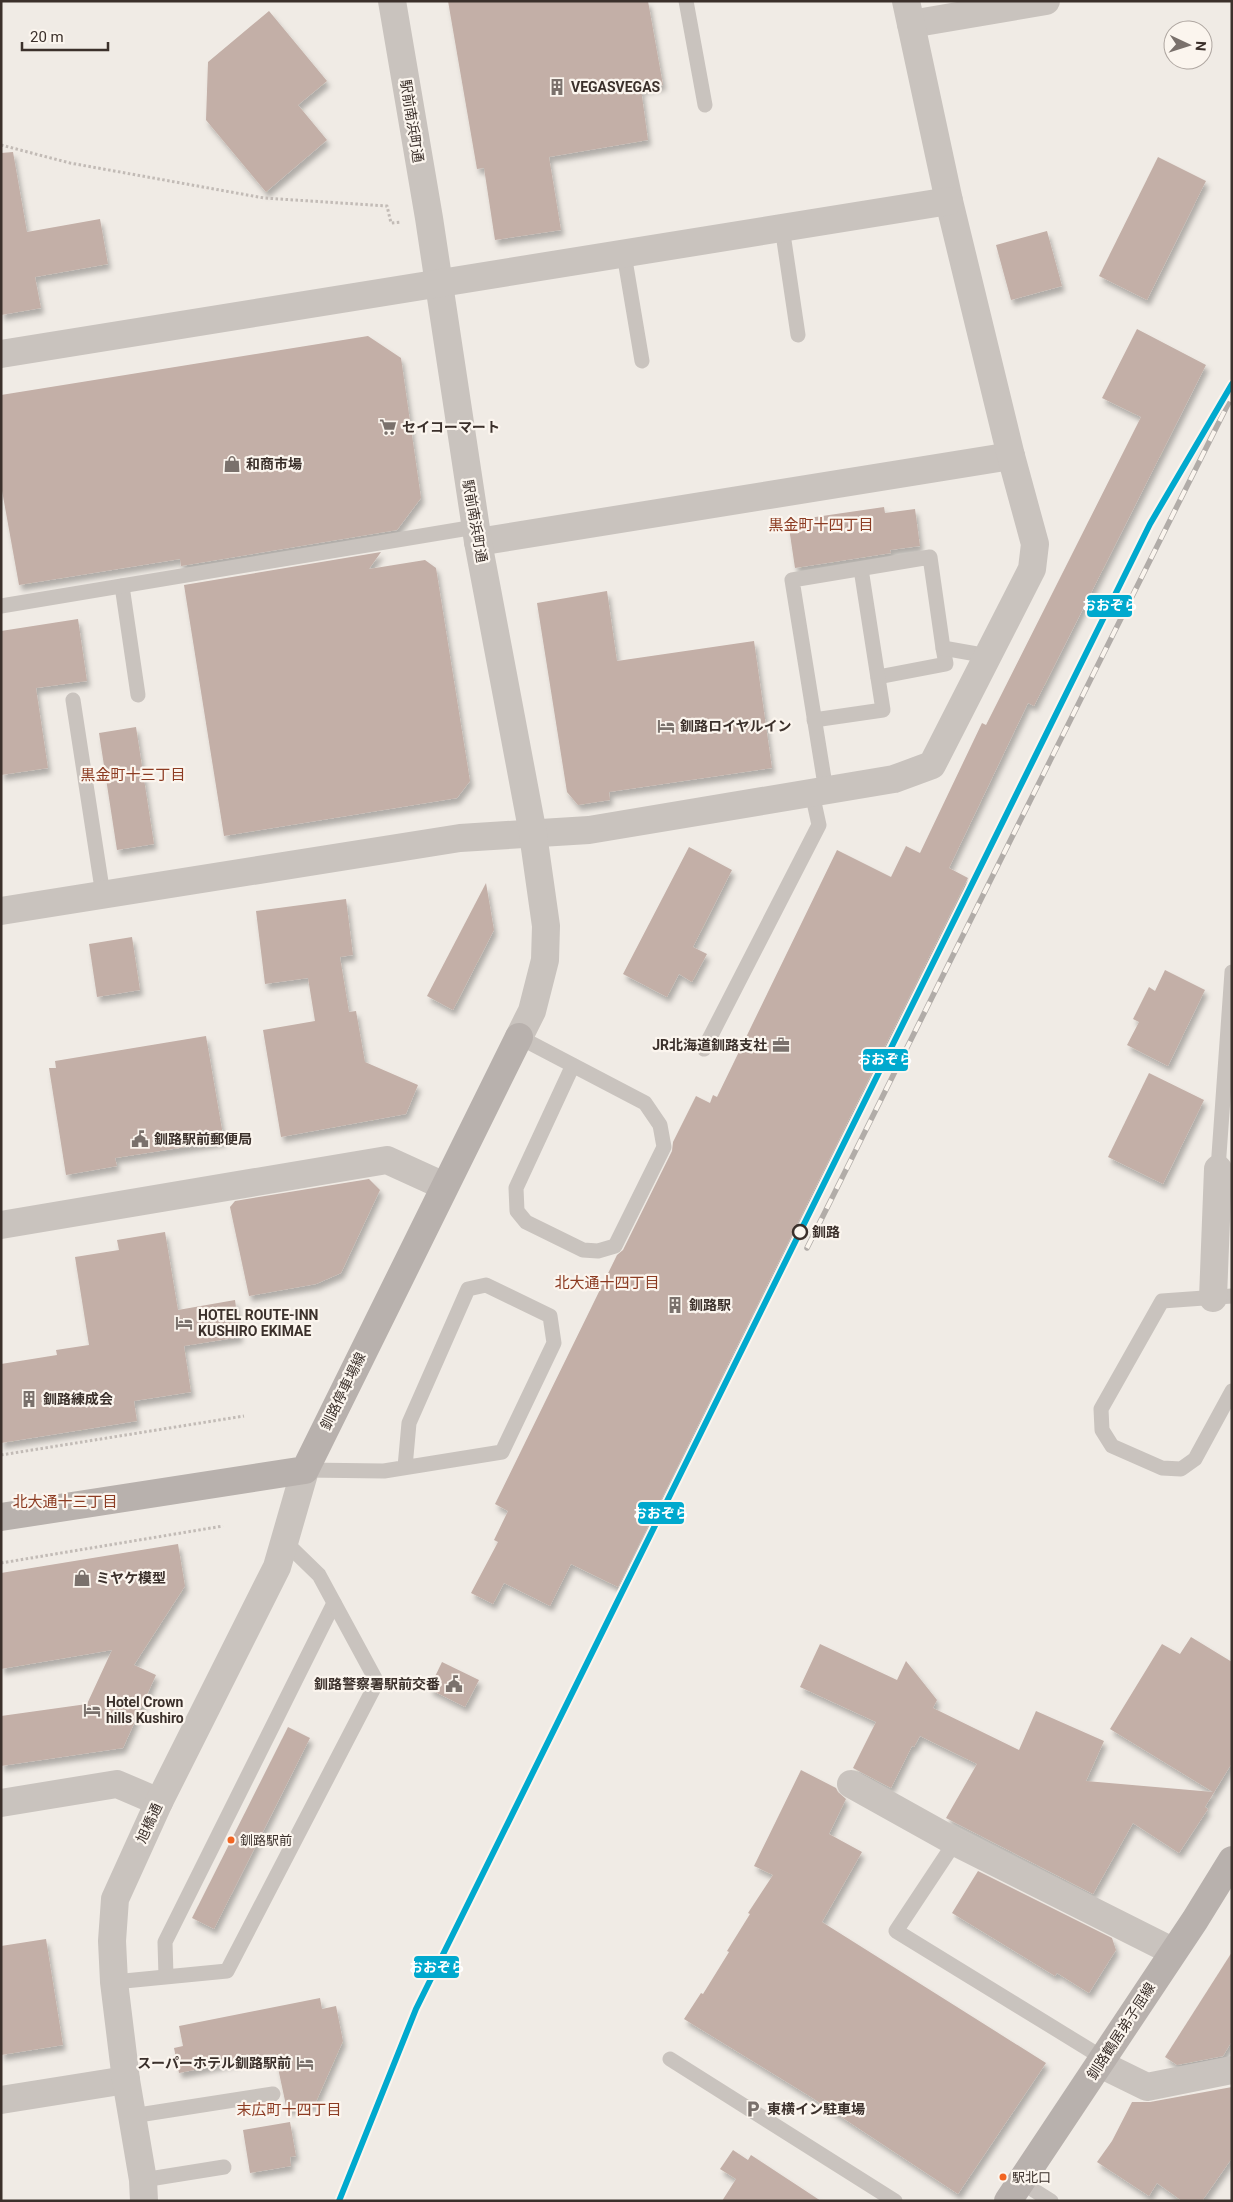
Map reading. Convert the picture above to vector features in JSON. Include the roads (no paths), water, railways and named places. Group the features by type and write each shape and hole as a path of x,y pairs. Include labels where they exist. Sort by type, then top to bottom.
{"main road":[{"name":"釧路停車場線","path":"305,1470 519,1037"},
{"path":"1,1517 305,1470"},
{"name":"釧路鶴居弟子屈線","path":"1015,2191 1102,2061 1172,1951 1195,1920 1232,1860"}],"street":[{"name":"駅前南浜町通","path":"392,1 439,283 476,535 533,834 546,926 545,960 532,1012 519,1037"},
{"path":"1,911 460,838 589,830 894,779 932,766 1032,569 1035,544 1011,456 949,201 908,12 1046,1"},
{"path":"1,354 949,201"},
{"path":"476,535 1011,456"},
{"path":"1,1225 387,1160 444,1186"},
{"path":"1218,1169 1222,1297"},
{"name":"旭橋通","path":"144,2190 126,2080 114,1982 112,1941 114,1899 158,1802 277,1567 305,1470"},
{"path":"1,1803 117,1784 158,1802"},
{"path":"851,1784 955,1842 1172,1951"},
{"path":"1102,2061 1147,2087 1232,2070"},
{"path":"1,2100 126,2080"}],"lane":[{"path":"686,1 704,105"},
{"path":"782,227 798,335"},
{"path":"624,254 642,361"},
{"path":"1,606 122,586 476,535"},
{"path":"704,1050 819,825 819,792 814,720 792,580 930,557 946,664 878,677"},
{"path":"814,720 883,710 861,568"},
{"path":"122,586 138,695"},
{"path":"943,648 988,656"},
{"path":"73,700 104,894"},
{"path":"1218,1169 1232,972"},
{"path":"519,1037 573,1065 645,1103 660,1125 664,1147 615,1246 598,1251 583,1250 526,1222 517,1211 516,1188 573,1065"},
{"path":"305,1470 384,1471 502,1452 554,1342 550,1316 486,1285 468,1289 409,1422 405,1467"},
{"path":"1222,1297 1162,1301 1101,1409 1102,1430 1112,1446 1162,1468 1181,1469 1195,1459 1232,1391"},
{"path":"114,1982 227,1970 377,1682 319,1575 284,1541"},
{"path":"166,1976 164,1942 334,1603"},
{"path":"955,1842 896,1931 1102,2061"},
{"path":"670,2059 895,2201"},
{"path":"132,2116 273,2094"},
{"path":"144,2190 224,2167"},
{"path":"1015,2191 1051,2201"}],"railway":[{"path":"807,1248 1232,396"}],"place":[{"name":"VEGASVEGAS","path":"557,87"},
{"name":"セイコーマート","path":"388,427"},
{"name":"和商市場","path":"232,464"},
{"name":"釧路ロイヤルイン","path":"666,726"},
{"name":"JR北海道釧路支社","path":"781,1045"},
{"name":"釧路駅前郵便局","path":"140,1139"},
{"name":"釧路","path":"800,1232"},
{"name":"釧路駅","path":"675,1305"},
{"name":"HOTEL ROUTE-INN KUSHIRO EKIMAE","path":"184,1323"},
{"name":"釧路練成会","path":"29,1399"},
{"name":"ミヤケ模型","path":"82,1578"},
{"name":"釧路警察署駅前交番","path":"454,1684"},
{"name":"Hotel Crown hills Kushiro","path":"92,1710"},
{"name":"釧路駅前","path":"231,1840"},
{"name":"スーパーホテル釧路駅前","path":"305,2063"},
{"name":"東横イン駐車場","path":"753,2109"},
{"name":"駅北口","path":"1003,2177"}],"district":[{"name":"黒金町十四丁目","path":"821,525"},
{"name":"黒金町十三丁目","path":"133,775"},
{"name":"北大通十四丁目","path":"607,1283"},
{"name":"北大通十三丁目","path":"65,1502"},
{"name":"末広町十四丁目","path":"289,2110"}]}
